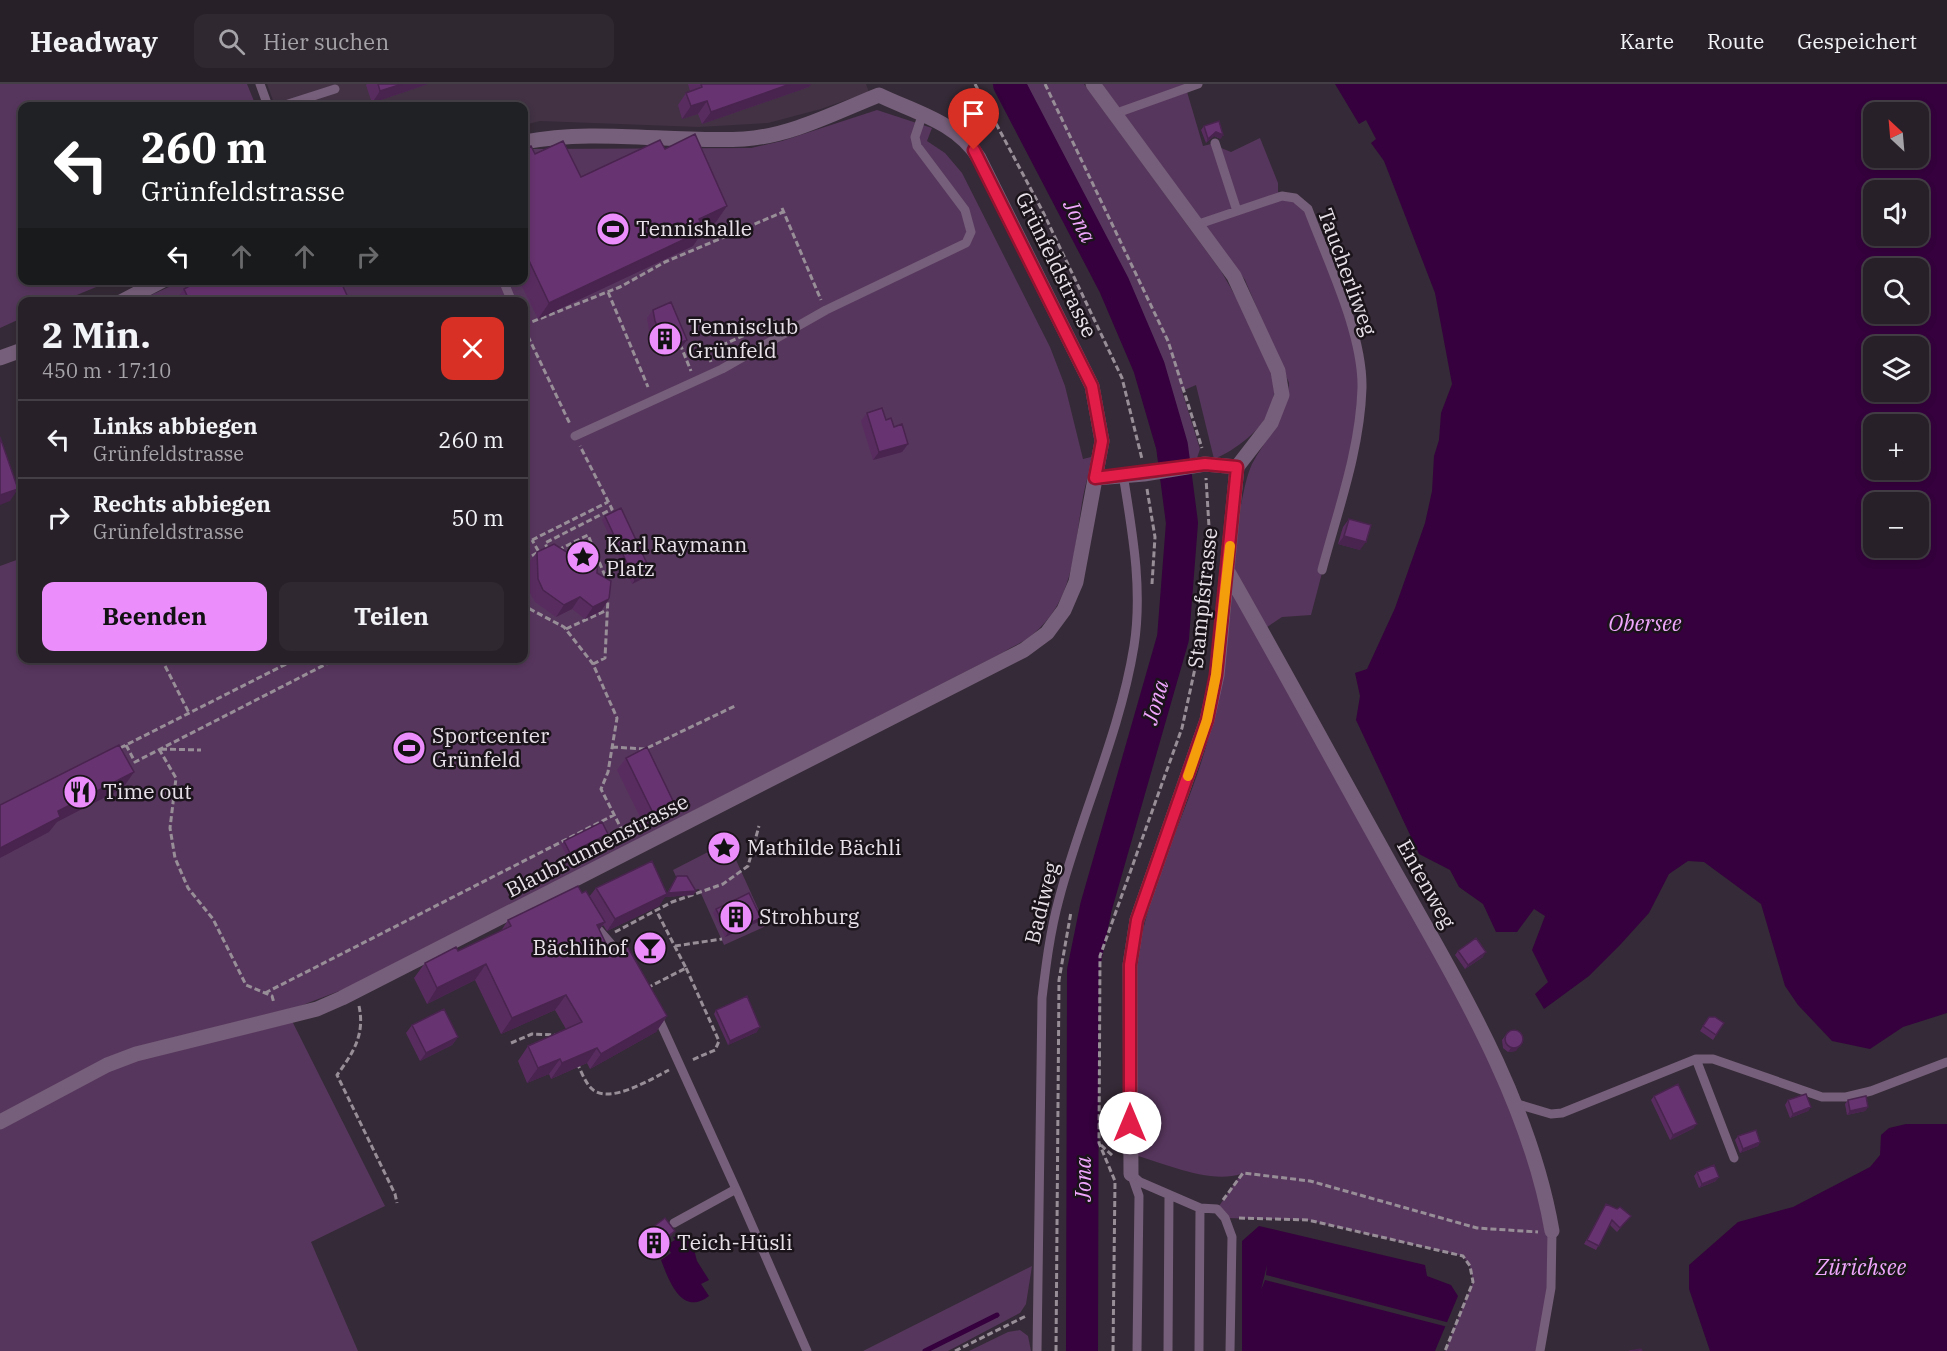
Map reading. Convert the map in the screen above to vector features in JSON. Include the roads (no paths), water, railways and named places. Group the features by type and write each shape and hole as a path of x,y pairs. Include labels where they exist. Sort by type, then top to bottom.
{"street":[{"path":"1093,84 1243,293 1278,371 1281,387 1277,413 1237,467 1205,464 1147,474 1123,474 1095,478"},
{"name":"Grünfeldstrasse","path":"528,141 642,136 743,139 762,137 804,126 877,89 957,133 974,150 1092,386 1102,441 1095,478"},
{"path":"131,297 153,285"},
{"path":"0,358 18,351"},
{"name":"Stampfstrasse","path":"1131,1174 1130,965 1137,920 1207,720 1216,675 1237,467"},
{"name":"Blaubrunnenstrasse","path":"0,1122 107,1065 136,1054 317,1009 352,993 572,889 633,852 1024,650 1047,633 1064,610 1076,582 1095,478"},
{"name":"Entenweg","path":"1228,572 1446,963 1499,1064 1548,1206 1552,1231"}],"lane":[{"path":"260,84 267,102"},
{"path":"1114,114 1198,84"},
{"path":"294,102 335,89"},
{"path":"575,436 696,381 825,310 966,243 970,236 971,226 965,210 917,146 915,137 923,113"},
{"path":"1215,143 1237,211"},
{"name":"Taucherliweg","path":"1196,225 1282,196 1295,198 1308,209 1353,330 1362,386 1356,443 1322,570"},
{"name":"Badiweg","path":"1037,1351 1042,998 1048,944 1059,897 1120,710 1134,646 1138,601 1137,559 1123,474"},
{"path":"592,920 603,938 620,952 631,971"},
{"path":"643,991 681,1065 807,1351"},
{"path":"1514,1103 1551,1114 1562,1113 1696,1059 1713,1059 1822,1097 1846,1097 1871,1091 1947,1062"},
{"path":"1696,1059 1734,1158"},
{"path":"1131,1174 1140,1182 1200,1208 1217,1209 1225,1218 1232,1237 1230,1351"},
{"path":"1131,1174 1139,1196 1137,1351"},
{"path":"674,1223 736,1188"},
{"path":"1168,1351 1169,1195"},
{"path":"1199,1351 1200,1208"},
{"path":"1540,1351 1551,1288 1552,1231"}],"water":[{"name":"Obersee","path":"1335,84 1947,84 1947,1013 1903,1027 1870,1049 1832,1041 1798,1005 1785,986 1761,904 1704,862 1688,861 1669,874 1649,913 1620,945 1589,976 1544,1009 1535,994 1548,982 1532,950 1545,916 1534,909 1517,932 1496,932 1483,904 1459,887 1450,870 1419,854 1356,720 1360,696 1355,673 1367,669 1395,608 1425,523 1432,491 1434,456 1439,440 1441,413 1452,384 1435,293 1384,161 1371,143 1376,139 1366,120 1359,124"},
{"name":"Zürichsee","path":"1906,1124 1947,1124 1947,1351 1710,1351 1689,1289 1689,1265 1738,1222 1793,1207 1870,1167 1880,1155 1881,1135 1889,1128"},
{"path":"1259,1226 1425,1265 1427,1276 1451,1285 1458,1296 1435,1351 1242,1351 1242,1241"},
{"path":"685,1236 692,1242 697,1261 709,1280 701,1284 709,1296 700,1301 691,1302 678,1294 661,1260 671,1253 666,1245 675,1240 673,1237"}],"waterway":[{"name":"Jona","path":"1009,84 1114,285 1149,367 1172,446 1182,523 1173,638 1096,907 1083,971 1082,1351"},
{"path":"925,1351 997,1315"}],"place":[{"name":"Tennishalle","path":"613,229"},
{"name":"Tennisclub Grünfeld","path":"665,339"},
{"name":"Karl Raymann Platz","path":"583,557"},
{"name":"Sportcenter Grünfeld","path":"409,748"},
{"name":"Time out","path":"80,792"},
{"name":"Mathilde Bächli","path":"724,848"},
{"name":"Strohburg","path":"736,917"},
{"name":"Bächlihof","path":"650,948"},
{"name":"Teich-Hüsli","path":"654,1243"}]}
